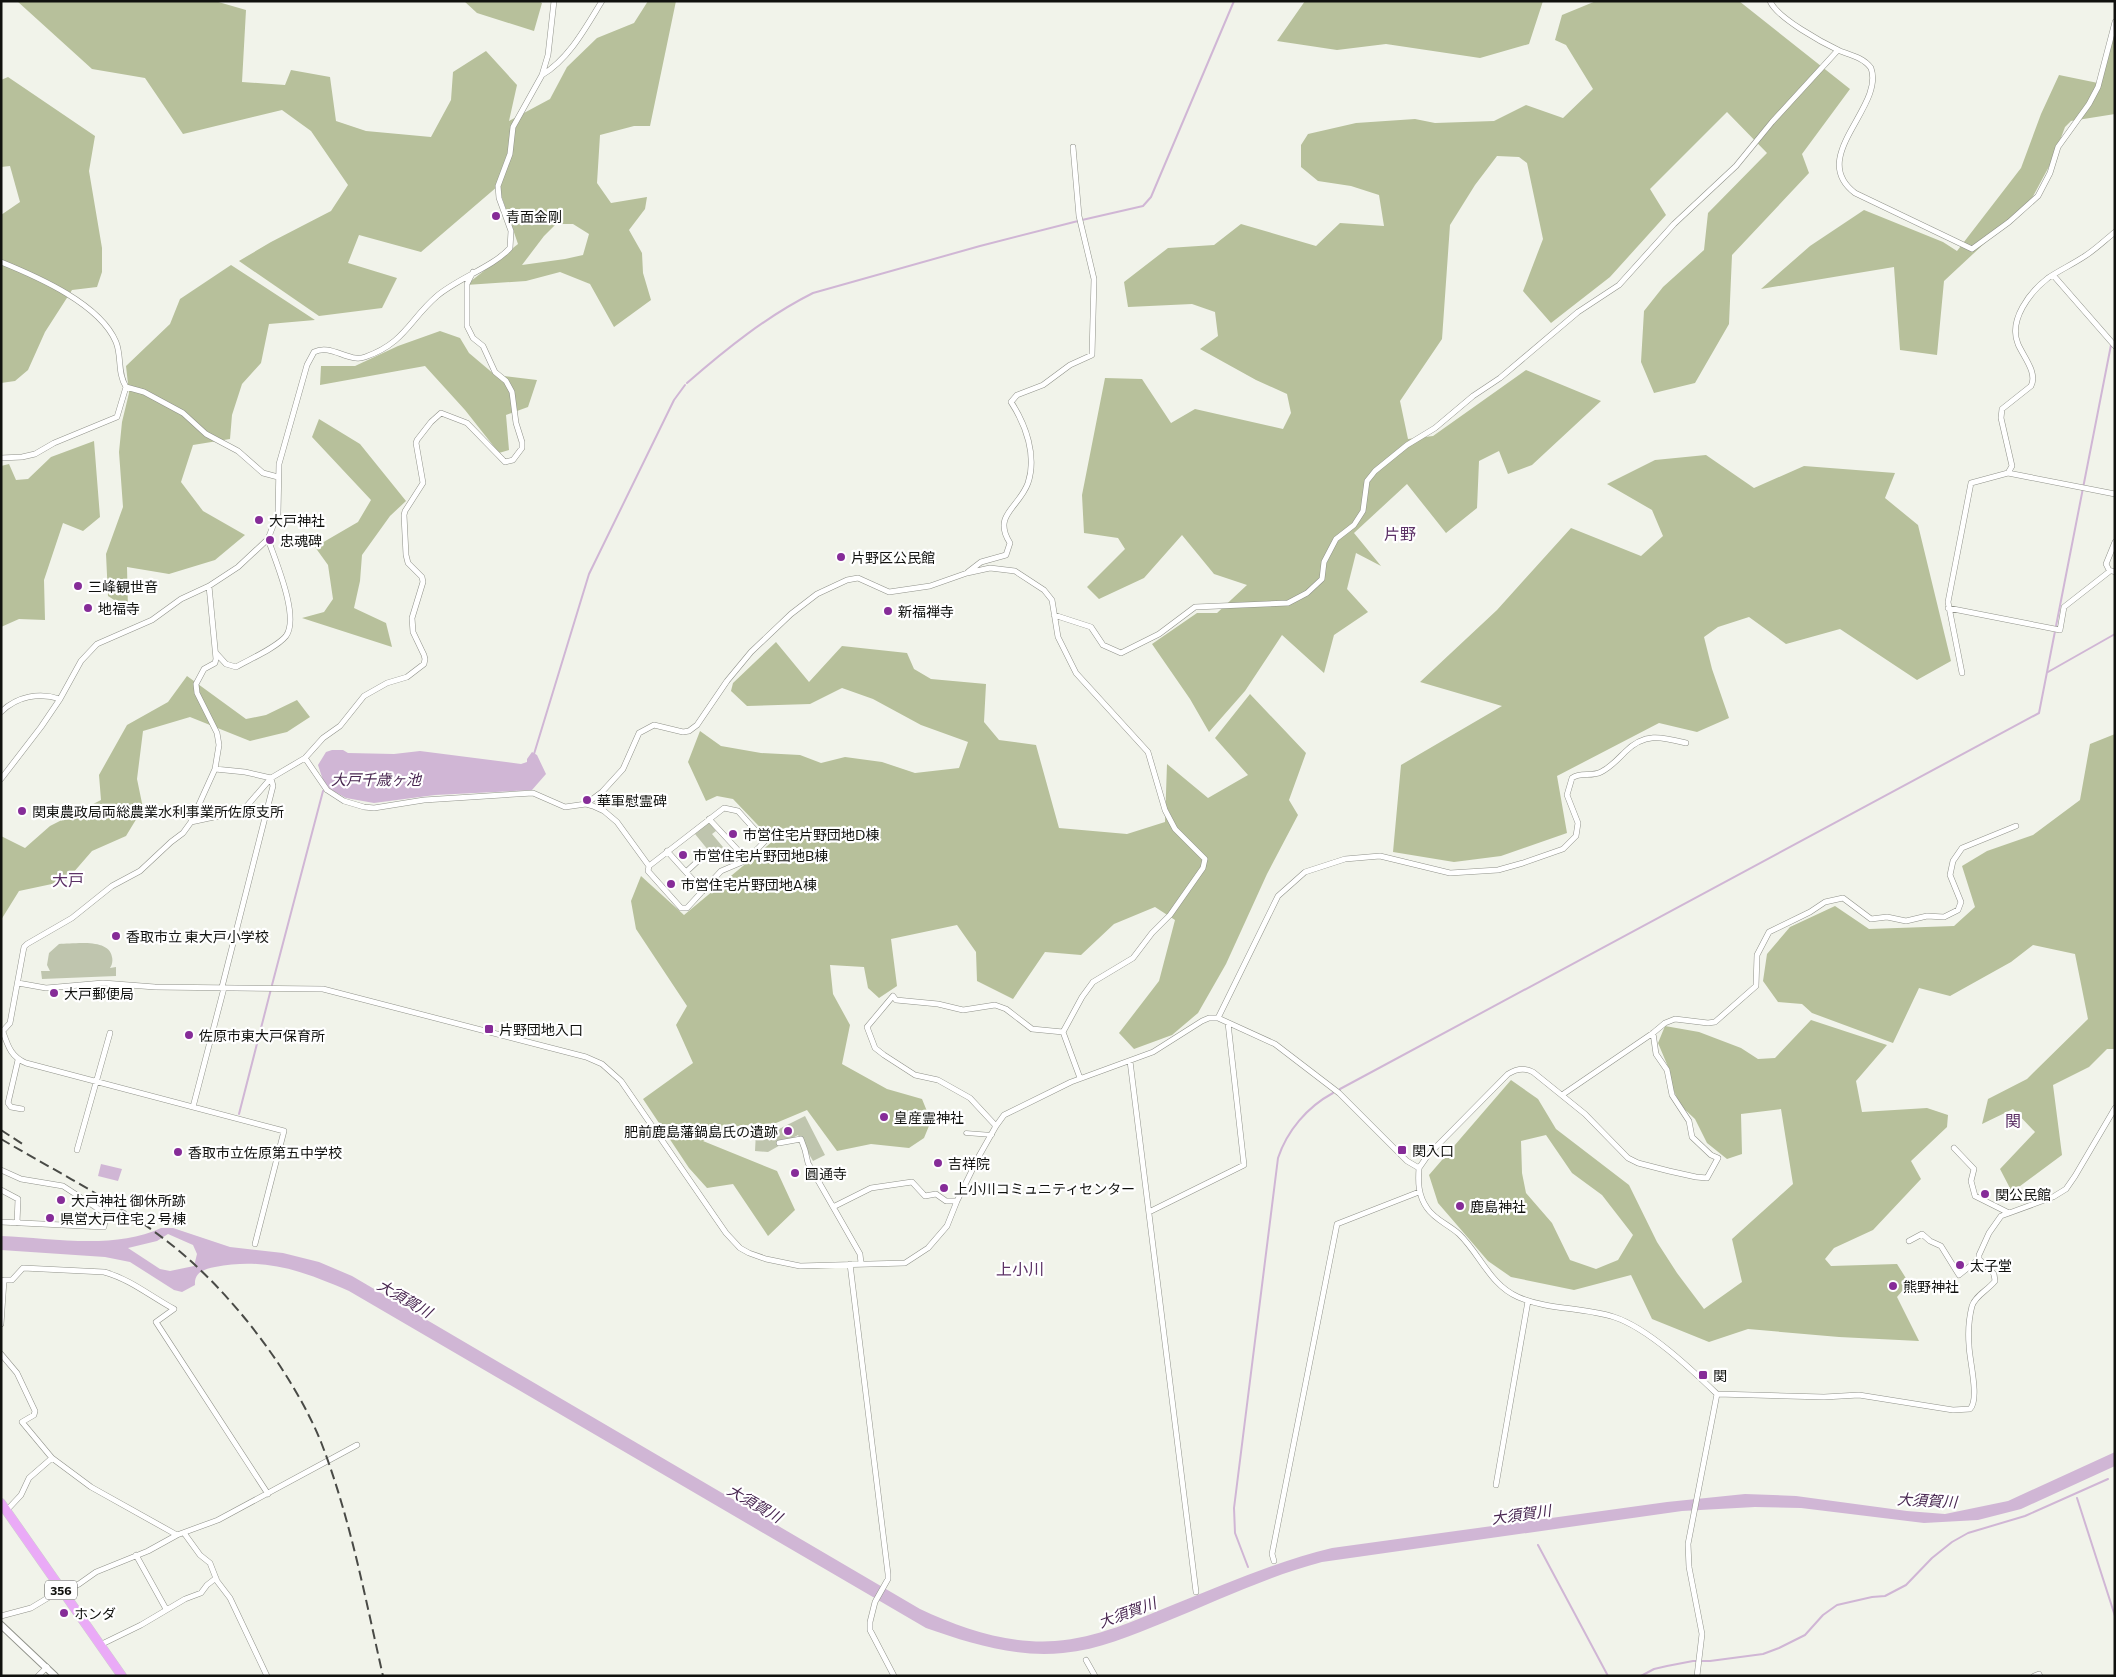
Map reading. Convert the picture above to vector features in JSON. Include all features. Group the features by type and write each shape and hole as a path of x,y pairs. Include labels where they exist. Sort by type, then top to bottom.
{"highway":[{"name":"356","path":"4,1507 122,1676"}],"street":[{"path":"1,779 60,699 80,662 96,644 152,620 181,599 209,586 238,567 268,539 278,513 279,464 307,365 314,352 325,349 359,358 387,347 406,331 437,296 497,259 510,248 511,232 498,186 510,154 513,126 542,75 548,55 554,1"},
{"path":"542,75 552,69 581,36 602,1"},
{"path":"1770,1 1773,8 1782,16 1838,50 1864,61 1872,72 1871,84 1866,99 1840,159 1841,177 1845,183 1855,193 1972,249 2009,222 2038,196 2050,173 2058,147 2089,104 2098,87 2115,22"},
{"path":"1054,616 1090,627 1103,646 1121,653 1159,634 1195,608 1288,603 1307,593 1322,580 1324,562 1336,539 1354,525 1361,516 1365,507 1367,481 1374,471 1407,445 1446,420 1473,396 1500,378 1578,312 1619,284 1674,224 1736,166 1772,122 1838,50"},
{"path":"967,572 981,562 1006,555 1010,543 1005,536 1002,525 1007,513 1019,502 1028,484 1031,468 1026,433 1011,402 1017,395 1043,385 1070,365 1092,355 1094,279 1079,216 1073,147"},
{"path":"2008,473 2012,466 2001,418 2002,410 2031,386 2033,381 2032,373 2016,336 2016,324 2025,305 2037,289 2053,275 2086,256 2115,232"},
{"path":"1,262 85,304 110,332 116,343 121,378 126,386 144,392 183,413 206,434 238,451 263,473 278,477"},
{"path":"191,822 228,814 246,807 271,778 304,758 323,738 340,726 364,696 387,683 407,677 424,664 426,660 413,632 412,618 423,582 422,578 408,563 404,515 404,511 423,483 416,443 423,431 438,414 442,413 467,423 505,462 513,460 522,448 516,423 512,392 506,380 495,372 483,346 474,338 467,326 467,284 474,272"},
{"path":"2053,275 2113,344"},
{"path":"1,458 35,454 54,442 117,417 126,386"},
{"path":"1962,673 1948,608 1971,483 2008,473 2115,494"},
{"path":"216,653 226,664 236,667 279,643 286,635 290,618 287,599 268,539"},
{"path":"1948,608 2060,630 2064,607 2112,572 2106,566 2106,560 2115,542"},
{"path":"304,758 327,790 344,801 364,807 374,808 424,800 533,794 565,807 586,804 602,792 623,768 639,733 654,725 683,732 689,731 751,652 791,614 817,594 847,580 858,578 889,592 930,586 967,572 990,568 1015,571 1044,590 1052,600 1058,637 1076,673 1148,752 1165,810 1176,829 1205,859 1204,868 1170,915 1152,933 1133,958 1093,982 1082,997 1063,1032 1080,1078"},
{"path":"209,586 211,623 216,653 215,663 204,670 196,684 197,693 214,726 219,741 215,769 191,822 183,833 140,871 112,886 72,918 24,947 10,1023 2,1033 11,1053 18,1060 284,1131 255,1244"},
{"path":"1,712 7,706 23,698 46,694 60,699"},
{"path":"1218,1018 1278,896 1305,872 1345,858 1380,856 1450,873 1498,870 1523,863 1563,849 1576,836 1578,823 1567,795 1572,778 1577,775 1590,775 1609,768 1629,748 1645,739 1660,736 1686,743"},
{"path":"215,769 245,772 271,778"},
{"path":"193,1107 273,786 271,778"},
{"path":"586,804 604,811 617,822 648,866 648,871 681,908 687,908 721,871 747,860 765,841 762,835 738,811 724,808 648,866"},
{"path":"709,819 747,860"},
{"path":"1562,1095 1665,1023 1675,1019 1712,1024 1721,1018 1756,986 1757,955 1769,932 1825,902 1843,898 1870,919 1887,917 1912,921 1927,916 1944,917 1954,913 1961,902 1950,876 1953,861 1957,854 1966,847 2016,826"},
{"path":"667,852 704,891"},
{"path":"686,872 700,859"},
{"path":"18,983 46,988 103,983 223,988 323,988 594,1060 611,1071 621,1081 726,1233 740,1248 758,1257 800,1266 861,1263 901,1264 914,1258 939,1238 947,1226 957,1202 996,1126 1004,1115 1080,1078 1164,1047 1202,1021 1218,1018 1274,1044 1339,1093 1407,1161 1418,1168"},
{"path":"996,1126 970,1098 938,1080 915,1075 884,1056 875,1048 867,1027 894,996 896,1000 938,1004 963,1010 995,1005 1006,1009 1032,1029 1063,1032"},
{"path":"1149,1212 1244,1165 1228,1023"},
{"path":"76,1150 110,1033"},
{"path":"1653,1033 1656,1054 1666,1070 1672,1095 1689,1121 1692,1137 1711,1155 1718,1158 1706,1178 1696,1178 1633,1161 1585,1114 1529,1070 1513,1071 1428,1155 1418,1168 1419,1192 1430,1211 1469,1244 1489,1274 1503,1288 1528,1300 1615,1317 1646,1334 1694,1372 1717,1394 1824,1397 1859,1395 1954,1410 1970,1409 1973,1405 1974,1396 1968,1345 1972,1306 1974,1300 1995,1281 1994,1274 1979,1258"},
{"path":"18,1060 8,1103 11,1107 22,1109"},
{"path":"1130,1061 1196,1592"},
{"path":"1909,1240 1922,1234 1930,1241 1941,1246 1959,1275 1979,1258 1989,1233 2001,1216 2053,1197 2066,1189 2076,1176 2115,1108"},
{"path":"966,1133 992,1135"},
{"path":"779,1143 801,1140 808,1163 860,1254 861,1263"},
{"path":"1954,1148 1974,1169 1971,1181 1975,1196 2009,1213"},
{"path":"1,1170 21,1179 63,1186 103,1212 106,1216 104,1228 1,1222"},
{"path":"833,1207 871,1188 912,1182 925,1196 936,1194 946,1201 957,1202"},
{"path":"1,1190 18,1199 17,1223"},
{"path":"1274,1560 1272,1554 1337,1224 1419,1192"},
{"path":"850,1264 888,1574 886,1582 875,1602 870,1630 894,1676"},
{"path":"1,1324 4,1280 12,1280 24,1268 104,1272 115,1275 174,1309 156,1322 268,1494"},
{"path":"1496,1485 1528,1300"},
{"path":"1,1354 17,1373 35,1411 34,1415 22,1422 52,1458 91,1487 177,1535"},
{"path":"1697,1676 1702,1634 1689,1566 1688,1544 1717,1394"},
{"path":"1,1616 31,1608 96,1572 177,1535 218,1520 357,1445"},
{"path":"4,1507 21,1495 29,1478 52,1458"},
{"path":"184,1533 200,1555 210,1563 216,1578 230,1598 267,1676"},
{"path":"136,1555 166,1609"},
{"path":"100,1645 201,1592 216,1578"},
{"path":"1,1625 55,1676"},
{"path":"1086,1660 1095,1676"},
{"path":"38,1676 47,1667"},
{"path":"2034,1676 2039,1674 2040,1676"}],"green space":[{"path":"17,1 215,1 246,10 242,82 285,85 291,70 330,77 336,121 366,131 431,137 451,100 453,72 486,51 517,85 509,121 550,99 567,67 597,38 634,23 648,1 676,1 650,126 634,126 600,135 597,183 611,203 647,197 645,209 629,230 642,253 643,273 651,300 614,327 590,284 560,272 526,281 466,285 518,244 498,186 421,252 359,235 348,263 397,278 382,308 319,316 239,261 331,211 348,185 311,131 282,110 183,134 145,78 92,69","holes":["556,224 573,224 589,234 583,255 522,265 544,236"]},
{"path":"464,1 539,1 542,3 534,31 477,13"},
{"path":"1305,1 1543,1 1529,44 1480,58 1386,44 1337,50 1277,41"},
{"path":"1596,1 1739,1 1850,89 1802,154 1809,173 1732,255 1729,324 1695,383 1654,393 1641,362 1644,311 1663,287 1704,250 1708,213 1767,153 1727,112 1650,189 1666,215 1610,277 1551,323 1523,291 1543,239 1527,163 1519,157 1497,156 1475,185 1450,225 1442,339 1400,401 1408,439 1433,436 1526,370 1601,401 1532,465 1508,474 1499,451 1479,461 1477,508 1446,533 1407,484 1354,533 1381,566 1356,553 1347,589 1368,612 1334,635 1324,673 1282,635 1245,691 1209,732 1190,699 1152,644 1197,613 1217,613 1247,585 1214,574 1182,535 1144,578 1099,599 1087,587 1125,549 1118,538 1084,533 1082,495 1105,378 1142,379 1171,423 1195,409 1283,429 1291,413 1287,394 1256,380 1200,349 1218,336 1215,312 1192,304 1128,307 1124,282 1168,248 1214,245 1241,224 1316,246 1340,223 1384,226 1379,195 1351,186 1318,181 1301,167 1301,145 1308,134 1356,123 1415,119 1435,123 1494,121 1526,105 1563,118 1593,89 1566,45 1555,40 1562,15"},
{"path":"2115,31 2115,114 2071,121 2065,127 2053,159 2031,200 1944,281 1937,355 1900,350 1894,267 1761,289 1810,246 1864,210 1943,242 1957,251 2021,168 2041,114 2059,75 2098,83"},
{"path":"8,77 95,136 89,171 102,248 102,272 97,287 72,290 45,332 28,370 15,381 1,383 1,215 20,202 10,166 1,167 1,80"},
{"path":"231,265 315,320 269,324 261,363 242,384 232,415 230,439 193,445 181,482 203,511 245,535 215,560 169,574 127,567 128,609 108,596 106,554 123,507 119,452 122,422 129,393 126,366 170,324 180,299"},
{"path":"440,331 460,338 469,353 495,375 537,380 528,407 506,415 509,450 499,453 465,410 425,366 320,385 321,366 355,366 398,346"},
{"path":"319,419 360,444 406,501 390,516 362,555 360,581 354,608 386,623 392,647 302,618 324,612 333,599 328,565 315,547 358,522 371,500 312,437"},
{"path":"94,441 100,517 83,531 63,523 44,580 45,620 19,619 1,627 1,466 9,464 16,480 28,479 51,457"},
{"path":"1706,455 1754,488 1804,466 1895,473 1885,498 1918,525 1951,661 1917,680 1840,629 1786,644 1749,617 1718,627 1704,637 1712,669 1729,718 1697,732 1659,723 1557,776 1567,833 1501,856 1454,862 1393,852 1401,765 1502,706 1420,682 1497,610 1571,528 1641,556 1663,536 1652,510 1607,484 1655,460"},
{"path":"776,642 809,682 842,646 907,653 914,669 931,679 986,684 984,722 999,740 1036,745 1059,828 1127,834 1165,822 1167,764 1208,798 1248,775 1215,738 1250,694 1306,753 1289,800 1298,815 1267,874 1226,964 1198,1013 1172,1035 1134,1049 1119,1033 1159,981 1175,920 1155,907 1114,924 1081,955 1045,952 1013,999 977,981 976,952 957,925 891,939 897,986 879,998 868,988 864,967 830,965 833,994 850,1025 842,1064 887,1089 922,1099 931,1121 924,1138 909,1148 871,1144 837,1151 807,1110 776,1123 727,1127 703,1141 777,1171 795,1210 768,1236 733,1184 707,1188 689,1168 643,1099 693,1063 676,1025 687,1006 636,929 631,901 641,876 684,915 773,841 733,799 717,796 706,801 688,762 700,731 721,746 761,753 800,755 821,763 845,757 882,762 915,773 959,768 968,742 921,725 873,699 842,688 810,704 747,706 731,691 733,683"},
{"path":"187,676 246,719 266,715 297,700 310,717 287,732 250,741 190,717 143,731 137,779 143,808 126,836 92,851 66,881 19,891 1,920 1,836 25,848 50,826 101,800 99,775 127,725 168,702"},
{"path":"2115,734 2115,1049 2107,1049 2089,1067 2053,1085 2062,1155 2012,1192 2000,1169 2035,1132 2013,1109 1982,1124 1988,1099 2027,1079 2088,1019 2075,954 2033,945 2011,962 1950,996 1919,988 1893,1043 1812,1013 1802,1004 1778,1002 1763,981 1767,954 1790,927 1835,906 1869,929 1954,926 1975,907 1962,866 1987,851 2033,835 2080,800 2090,744"},
{"path":"709,822 716,831 712,834 723,847 713,856 695,834"},
{"path":"90,943 105,947 112,957 110,968 116,967 116,976 42,979 41,971 50,971 47,965 49,953 59,944"},
{"path":"1811,1020 1887,1045 1856,1081 1862,1112 1927,1108 1948,1115 1947,1127 1911,1161 1921,1179 1873,1230 1834,1248 1825,1259 1831,1266 1897,1264 1909,1283 1897,1297 1919,1341 1839,1337 1748,1329 1709,1342 1652,1319 1631,1275 1574,1290 1511,1277 1488,1261 1438,1203 1429,1175 1511,1080 1538,1099 1556,1129 1629,1185 1657,1242 1704,1309 1742,1282 1732,1239 1793,1184 1781,1109 1741,1114 1742,1154 1727,1159 1707,1143 1695,1119 1681,1106 1672,1087 1669,1069 1658,1043 1665,1026 1699,1032 1741,1048 1758,1059 1775,1058","holes":["1546,1135 1572,1173 1602,1195 1633,1235 1618,1260 1596,1269 1570,1260 1552,1223 1526,1193 1522,1173 1521,1141"]},
{"path":"805,1116 825,1155 813,1161 798,1135 768,1152 755,1151 756,1132 773,1132"}],"water":[{"name":"大戸千歳ヶ池","path":"343,750 348,753 394,754 420,751 521,764 527,762 532,752 537,755 546,774 532,790 435,795 374,803 346,798 330,789 323,780 318,765 326,752"},
{"path":"101,1164 122,1169 118,1181 98,1176"},
{"path":"161,1228 173,1228 230,1247 283,1253 319,1262 352,1276 920,1609 969,1629 1020,1640 1055,1641 1101,1632 1131,1622 1253,1573 1292,1559 1332,1548 1667,1502 1745,1494 1796,1496 1907,1511 1945,1514 2008,1501 2115,1452 2115,1466 2021,1509 1978,1520 1924,1523 1801,1508 1755,1507 1682,1511 1322,1562 1262,1582 1140,1632 1089,1649 1045,1654 1010,1651 976,1644 926,1628 349,1291 316,1277 267,1265 233,1264 204,1270 196,1277 195,1285 182,1292 174,1290 130,1262 105,1257 1,1250 1,1236 104,1241 143,1235","holes":["168,1234 193,1245 197,1254 194,1266 170,1271 160,1269 128,1248 157,1241"]}],"waterway":[{"path":"1082,220 1143,206 1151,197 1234,1"},
{"path":"687,383 747,334 779,312 813,293 980,246 1078,221"},
{"path":"1340,1089 2039,713 2111,345 2115,340"},
{"path":"534,754 589,574 674,400 685,385"},
{"path":"2048,672 2115,634"},
{"path":"272,985 323,791"},
{"path":"239,1114 271,989"},
{"path":"1248,1567 1235,1533 1234,1508 1278,1158 1287,1138 1299,1121 1315,1105 1333,1093"},
{"path":"1641,1676 1654,1669 1667,1666 1693,1661 1710,1661 1763,1654 1779,1648 1805,1635 1823,1615 1837,1605 1885,1596 1906,1585 1932,1558 1952,1542 1968,1533 2025,1516 2108,1479"},
{"path":"2077,1498 2115,1616"},
{"path":"1538,1545 1608,1676"}],"railway":[{"path":"1,1130 24,1145"},
{"path":"1,1139 108,1201 168,1242 191,1261 236,1307 276,1360 309,1415 331,1470 349,1528 383,1676"}],"place":[{"name":"青面金剛","path":"496,216"},
{"name":"大戸神社","path":"259,520"},
{"name":"忠魂碑","path":"270,540"},
{"name":"片野区公民館","path":"841,557"},
{"name":"三峰観世音","path":"78,586"},
{"name":"地福寺","path":"88,608"},
{"name":"新福禅寺","path":"888,611"},
{"name":"華軍慰霊碑","path":"587,800"},
{"name":"関東農政局両総農業水利事業所佐原支所","path":"22,811"},
{"name":"市営住宅片野団地D棟","path":"733,834"},
{"name":"市営住宅片野団地B棟","path":"683,855"},
{"name":"市営住宅片野団地A棟","path":"671,884"},
{"name":"香取市立 東大戸小学校","path":"116,936"},
{"name":"大戸郵便局","path":"54,993"},
{"name":"片野団地入口","path":"489,1029"},
{"name":"佐原市東大戸保育所","path":"189,1035"},
{"name":"皇産霊神社","path":"884,1117"},
{"name":"肥前鹿島藩鍋島氏の遺跡","path":"788,1131"},
{"name":"関入口","path":"1402,1150"},
{"name":"香取市立佐原第五中学校","path":"178,1152"},
{"name":"吉祥院","path":"938,1163"},
{"name":"圓通寺","path":"795,1173"},
{"name":"上小川コミュニティセンター","path":"944,1188"},
{"name":"関公民館","path":"1985,1194"},
{"name":"大戸神社 御休所跡","path":"61,1200"},
{"name":"鹿島神社","path":"1460,1206"},
{"name":"県営大戸住宅２号棟","path":"50,1218"},
{"name":"太子堂","path":"1960,1265"},
{"name":"熊野神社","path":"1893,1286"},
{"name":"関","path":"1703,1375"},
{"name":"ホンダ","path":"64,1613"}],"district":[{"name":"片野","path":"1400,533"},
{"name":"大戸","path":"68,879"},
{"name":"関","path":"2013,1120"},
{"name":"上小川","path":"1020,1268"}],"water label":[{"name":"大須賀川","path":"405,1298"},
{"name":"大須賀川","path":"1927,1500"},
{"name":"大須賀川","path":"755,1503"},
{"name":"大須賀川","path":"1521,1514"},
{"name":"大須賀川","path":"1127,1612"}]}
